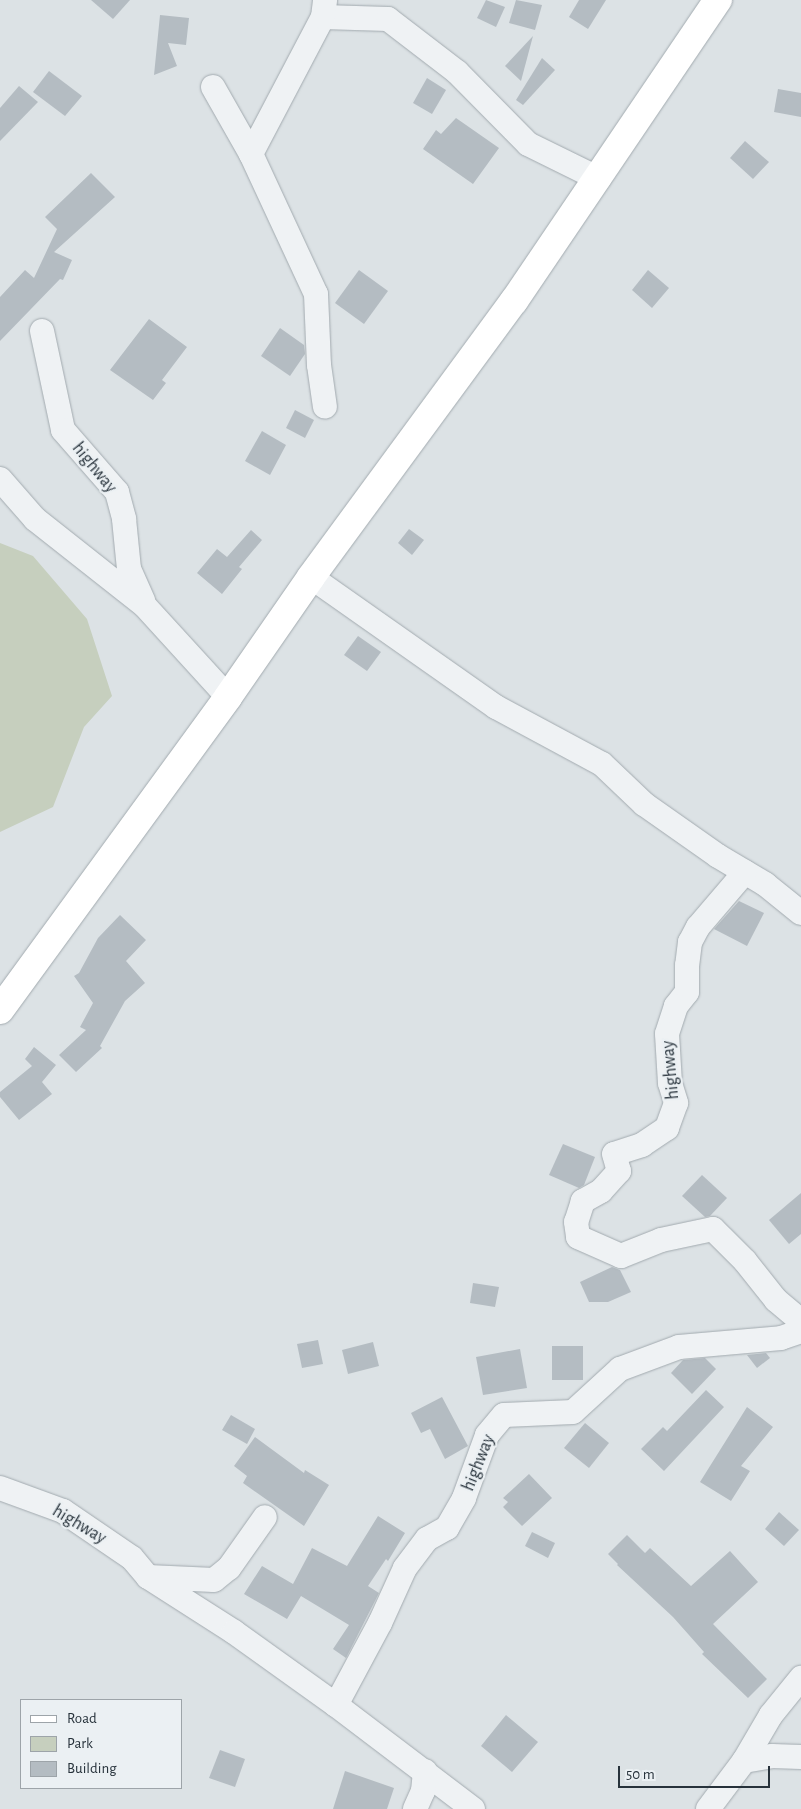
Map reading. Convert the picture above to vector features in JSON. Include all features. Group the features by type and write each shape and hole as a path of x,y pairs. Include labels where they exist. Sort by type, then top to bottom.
{"main road":[{"path":"0,1010 228,697 311,577 514,301 599,179 718,0"}],"street":[{"path":"251,154 324,9 388,19 457,72 528,144 599,179"},
{"path":"213,88 251,154 316,294 319,365 325,407"},
{"name":"highway","path":"42,331 63,430 117,492 124,519 129,569 144,605"},
{"name":"highway","path":"0,478 35,519 144,605 228,697"},
{"path":"311,577 496,706 602,764 644,804 764,884 801,913"},
{"name":"highway","path":"745,872 698,927 690,942 687,965 687,992 676,1006 667,1034 670,1083 676,1103 667,1128 642,1145 614,1154 619,1171 602,1191 583,1201 576,1222 578,1237 621,1256 661,1240 713,1228 744,1261 776,1300 801,1321"},
{"name":"highway","path":"336,1705 380,1624 405,1568 427,1539 447,1528 464,1498 487,1435 504,1415 573,1412 620,1369 679,1347 781,1338 801,1332"},
{"name":"highway","path":"0,1488 63,1511 132,1558 148,1577 234,1632 336,1705 473,1809"},
{"path":"148,1577 214,1580 229,1568 265,1516"},
{"path":"708,1809 744,1761 771,1715 801,1678"},
{"path":"744,1761 772,1756 801,1757"},
{"path":"415,1809 423,1791 425,1771"}],"green space":[{"path":"0,543 33,556 87,619 112,696 84,727 53,807 0,832"}],"building":[{"path":"91,0 130,0 113,19"},
{"path":"486,0 505,7 496,27 477,18"},
{"path":"516,0 542,5 535,30 509,23"},
{"path":"579,0 606,0 588,29 569,17"},
{"path":"160,15 189,18 186,45 168,43 177,66 154,75"},
{"path":"533,36 521,81 505,66"},
{"path":"542,58 555,70 523,105 516,100"},
{"path":"49,71 82,96 65,116 33,92"},
{"path":"427,78 446,90 432,114 413,103"},
{"path":"19,86 38,102 0,141 0,108"},
{"path":"778,89 801,93 801,117 774,112"},
{"path":"456,118 499,148 473,184 423,149 436,130 441,134"},
{"path":"745,141 769,162 753,179 730,158"},
{"path":"91,173 115,197 54,252 72,260 63,280 60,279 0,341 0,297 25,270 34,278 57,229 45,217"},
{"path":"359,270 388,291 364,324 335,303"},
{"path":"648,270 669,288 652,308 632,290"},
{"path":"149,319 187,347 162,380 166,383 153,400 110,370"},
{"path":"280,328 304,345 305,354 290,376 261,356"},
{"path":"295,410 314,420 305,438 286,428"},
{"path":"262,431 286,445 270,475 245,461"},
{"path":"409,529 424,540 412,555 398,543"},
{"path":"251,530 262,540 239,567 242,569 222,594 197,573 217,549 227,557"},
{"path":"358,636 381,652 367,671 344,655"},
{"path":"739,901 764,913 747,946 714,929"},
{"path":"120,915 146,940 126,961 145,983 125,1001 100,1046 102,1048 76,1072 59,1055 86,1030 80,1027 93,1003 74,976 79,973 98,938"},
{"path":"34,1047 56,1065 42,1082 52,1094 19,1120 0,1097 0,1092 32,1066 25,1059"},
{"path":"563,1144 595,1157 584,1185 579,1188 549,1175"},
{"path":"702,1175 727,1198 710,1216 705,1217 682,1196"},
{"path":"801,1193 801,1234 789,1244 769,1220"},
{"path":"612,1267 620,1270 631,1292 608,1302 589,1302 580,1282"},
{"path":"473,1283 499,1287 495,1307 470,1303"},
{"path":"318,1340 323,1364 302,1368 297,1344"},
{"path":"373,1342 379,1366 348,1374 342,1350"},
{"path":"552,1346 583,1346 583,1380 552,1380"},
{"path":"520,1349 527,1388 483,1395 476,1357"},
{"path":"766,1353 770,1358 757,1368 747,1355"},
{"path":"705,1358 716,1369 692,1394 671,1373 683,1360"},
{"path":"706,1390 724,1407 664,1471 641,1449 663,1427 667,1431"},
{"path":"442,1397 468,1446 445,1459 430,1429 421,1433 411,1413"},
{"path":"747,1407 773,1427 741,1466 750,1471 731,1501 700,1482"},
{"path":"231,1415 255,1429 247,1444 222,1430"},
{"path":"585,1423 609,1443 589,1468 564,1448"},
{"path":"255,1437 304,1473 305,1470 329,1485 304,1526 243,1483 247,1476 234,1466"},
{"path":"529,1474 552,1498 522,1526 503,1507 508,1502 503,1498"},
{"path":"779,1512 799,1530 784,1546 765,1529"},
{"path":"378,1516 405,1533 388,1561 386,1559 368,1586 379,1593 346,1658 333,1649 349,1625 301,1596 287,1619 244,1594 262,1566 293,1584 312,1548 347,1566"},
{"path":"532,1532 555,1543 548,1558 525,1546"},
{"path":"627,1535 645,1553 650,1548 691,1586 730,1551 758,1582 713,1624 767,1679 748,1698 702,1654 704,1652 673,1617 617,1565 608,1554"},
{"path":"506,1715 538,1742 512,1772 481,1746"},
{"path":"220,1750 245,1759 235,1787 209,1778"},
{"path":"345,1771 394,1788 387,1809 333,1809"}]}
